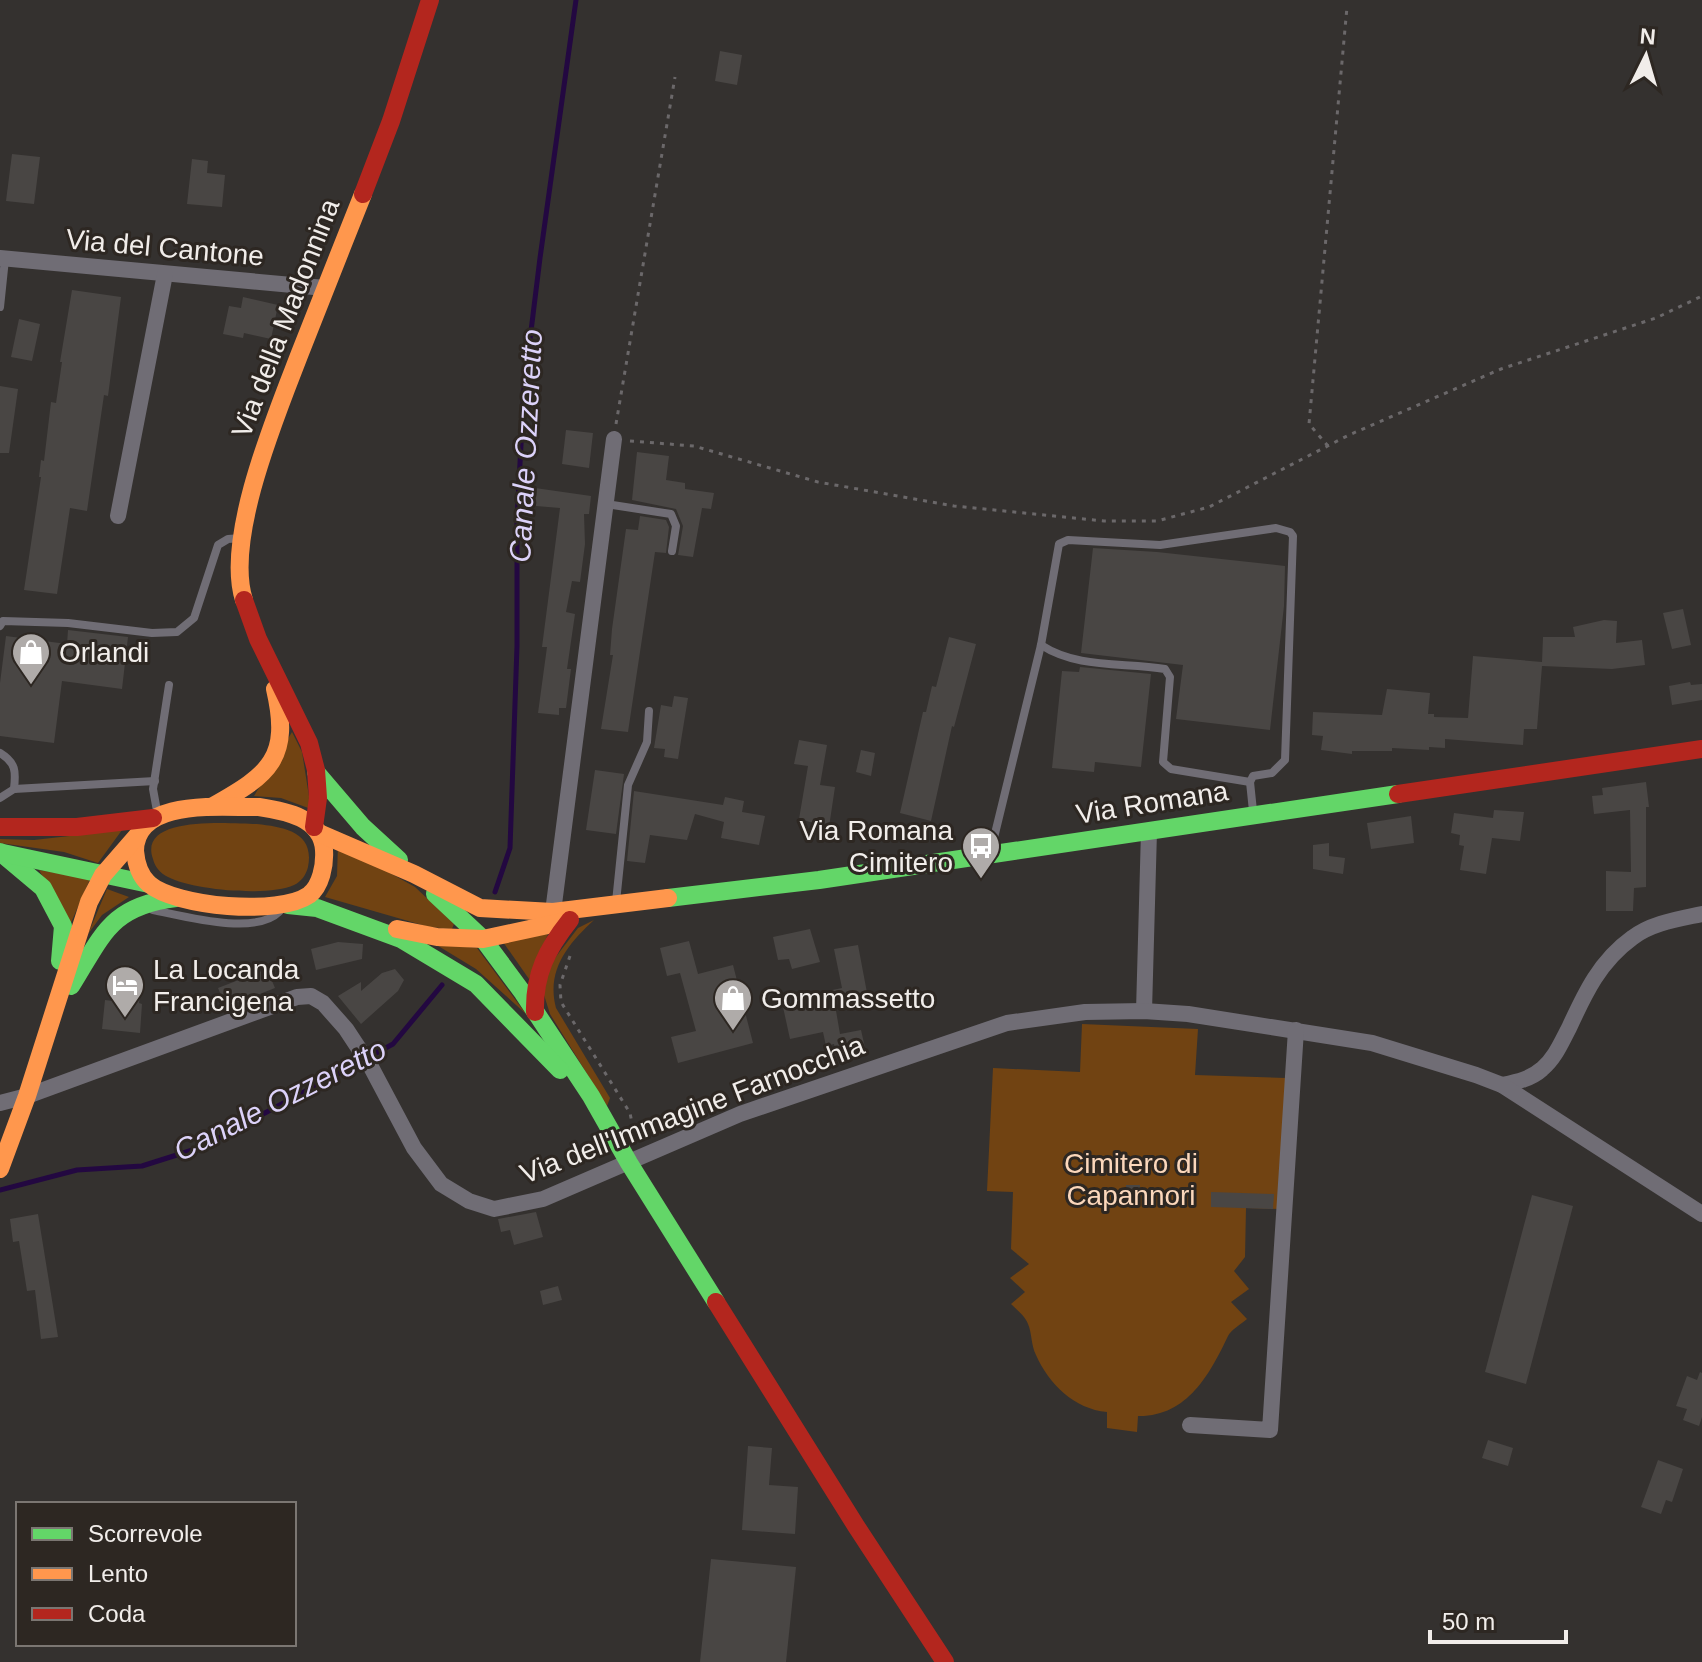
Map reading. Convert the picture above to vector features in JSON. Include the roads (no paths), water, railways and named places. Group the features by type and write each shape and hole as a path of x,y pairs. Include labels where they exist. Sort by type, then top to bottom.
{"main road":[{"name":"Via della Madonnina","path":"267,660 257,641 239,583 242,538 262,453 386,135 430,0"},
{"path":"267,660 299,716 310,745 319,809 316,830 324,845 320,881 308,896 285,905"},
{"path":"206,809 253,782 268,769 279,750 284,730 267,660"},
{"name":"Via Romana","path":"561,916 1702,749"},
{"path":"316,772 363,827 483,939 535,1012 591,1096 629,1163 856,1526 945,1662"},
{"path":"0,827 112,825 206,809 259,807 288,811 316,830 480,908 561,916"},
{"path":"0,1169 27,1096 89,902 103,875 156,817"},
{"path":"137,836 134,856 149,884"},
{"path":"0,852 149,884 178,898"},
{"path":"0,852 43,888 63,926 56,1008"},
{"path":"56,1008 89,960 109,923 152,899 178,898 218,904 317,908 401,939 476,984 597,1110"},
{"path":"355,920 437,937 483,939 561,916"},
{"path":"535,1012 535,978 561,916"}],"street":[{"name":"Via del Cantone","path":"2,258 325,288"},
{"path":"118,516 165,274"},
{"path":"561,916 614,439"},
{"path":"1144,1011 1149,831"},
{"path":"1502,1085 1523,1080 1540,1071 1550,1061 1589,985 1613,953 1634,935 1667,922 1702,914"},
{"name":"Via dell'Immagine Farnocchia","path":"27,1096 282,1002 311,996 323,1003 357,1044 414,1148 441,1184 469,1201 494,1209 543,1199 740,1114 1007,1023 1085,1012 1188,1014 1296,1030 1402,1051 1502,1085 1702,1214"},
{"path":"1190,1425 1270,1430 1296,1030"},
{"path":"0,1103 27,1096"}],"lane":[{"path":"0,307 2,258"},
{"path":"605,504 671,514 676,526 672,551"},
{"path":"990,855 1041,645 1059,544 1068,540 1160,545 1276,528 1293,536 1285,760 1272,773 1253,776 1250,782 1253,816"},
{"path":"1,622 68,623 152,633 177,632 194,618 218,545 228,539 242,538"},
{"path":"1041,645 1056,655 1077,661 1165,669 1170,677 1163,762 1171,769 1250,782"},
{"path":"156,817 153,789 169,685"},
{"path":"613,907 628,785 647,742 649,711"},
{"path":"0,753 11,759 16,770 14,789"},
{"path":"0,798 14,789 155,781"},
{"path":"133,907 196,919 238,922 272,918 285,905"}],"waterway":[{"name":"Canale Ozzeretto","path":"495,892 510,848 517,646 517,520 524,388 576,0"},
{"name":"Canale Ozzeretto","path":"0,1190 77,1170 142,1166 202,1147 393,1044 442,985"}],"place":[{"name":"Orlandi","path":"31,686"},
{"name":"Via Romana Cimitero","path":"981,880"},
{"name":"La Locanda Francigena","path":"125,1019"},
{"name":"Gommassetto","path":"733,1032"}],"park label":[{"name":"Cimitero di Capannori","path":"1131,1179"}]}
